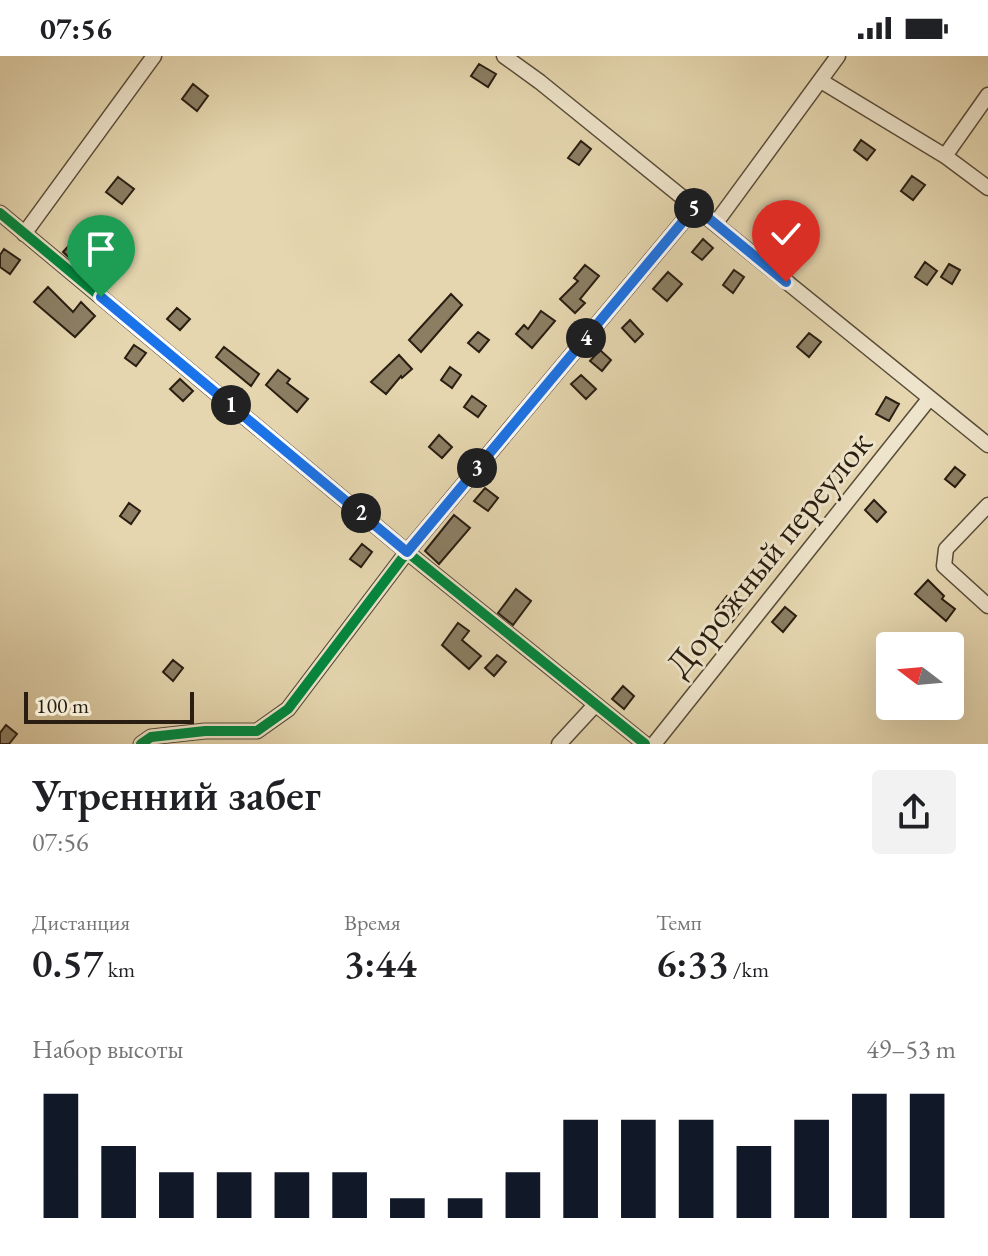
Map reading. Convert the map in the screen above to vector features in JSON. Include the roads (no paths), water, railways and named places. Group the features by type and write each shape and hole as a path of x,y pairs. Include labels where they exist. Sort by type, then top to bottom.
{"street":[{"path":"24,234 154,56"},
{"path":"504,56 988,445"},
{"path":"715,224 838,56"},
{"path":"821,81 945,156 988,188"},
{"path":"945,156 988,95"},
{"path":"141,744 151,737 205,731 257,731 288,709 407,552 695,207"},
{"path":"0,213 407,552 645,744"},
{"name":"Дорожный переулок","path":"654,744 929,399"},
{"path":"988,505 946,549 944,566 988,606"},
{"path":"559,744 595,705"}]}
